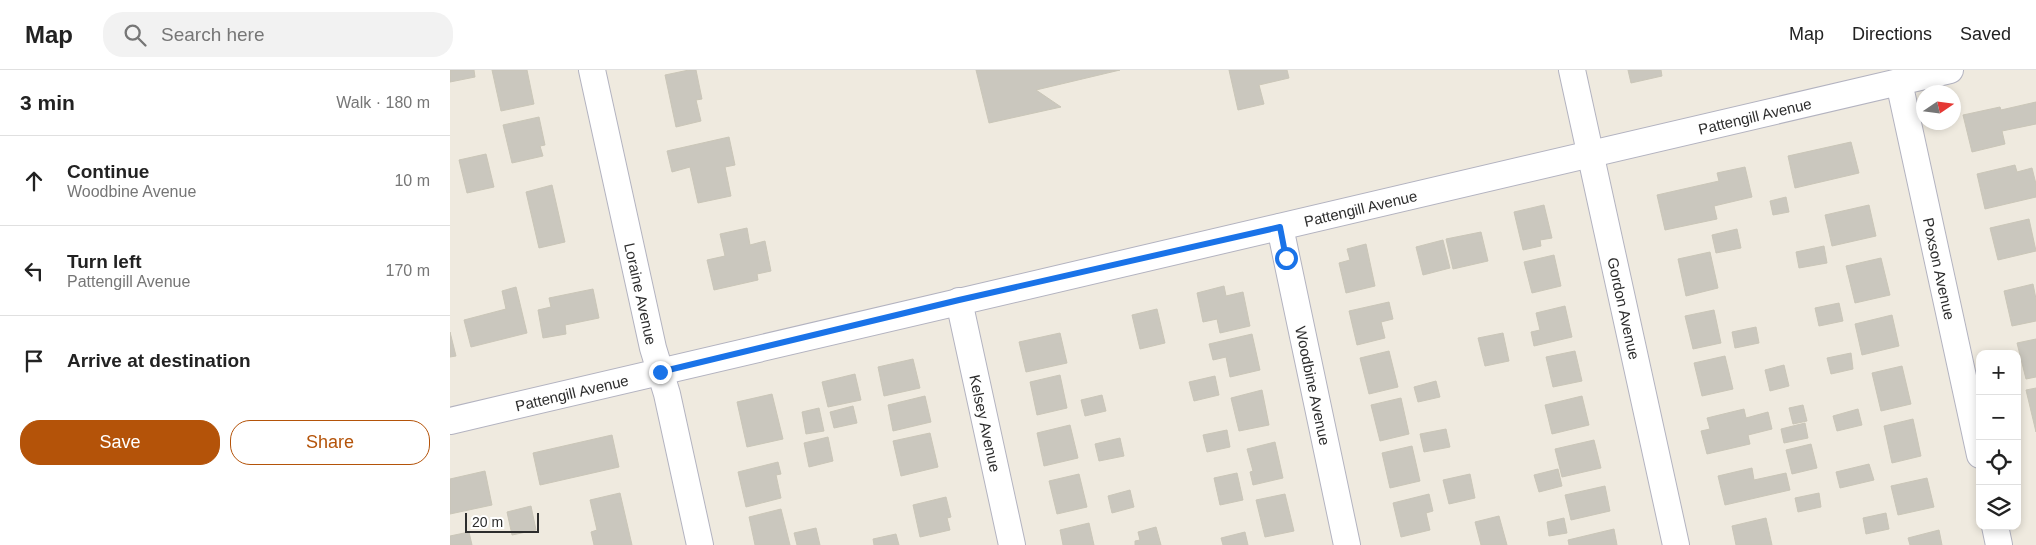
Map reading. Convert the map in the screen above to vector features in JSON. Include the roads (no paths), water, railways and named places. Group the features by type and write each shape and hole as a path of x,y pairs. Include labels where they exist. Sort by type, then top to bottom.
{"street":[{"name":"Loraine Avenue","path":"592,70 700,545"},
{"name":"Gordon Avenue","path":"1572,70 1676,545"},
{"name":"Pattengill Avenue","path":"450,421 959,300 1950,70"},
{"name":"Poxson Avenue","path":"1898,82 1977,440"},
{"name":"Woodbine Avenue","path":"1280,227 1348,545"},
{"name":"Kelsey Avenue","path":"959,300 1012,545"},
{"path":"1996,530 1999,545"}]}
